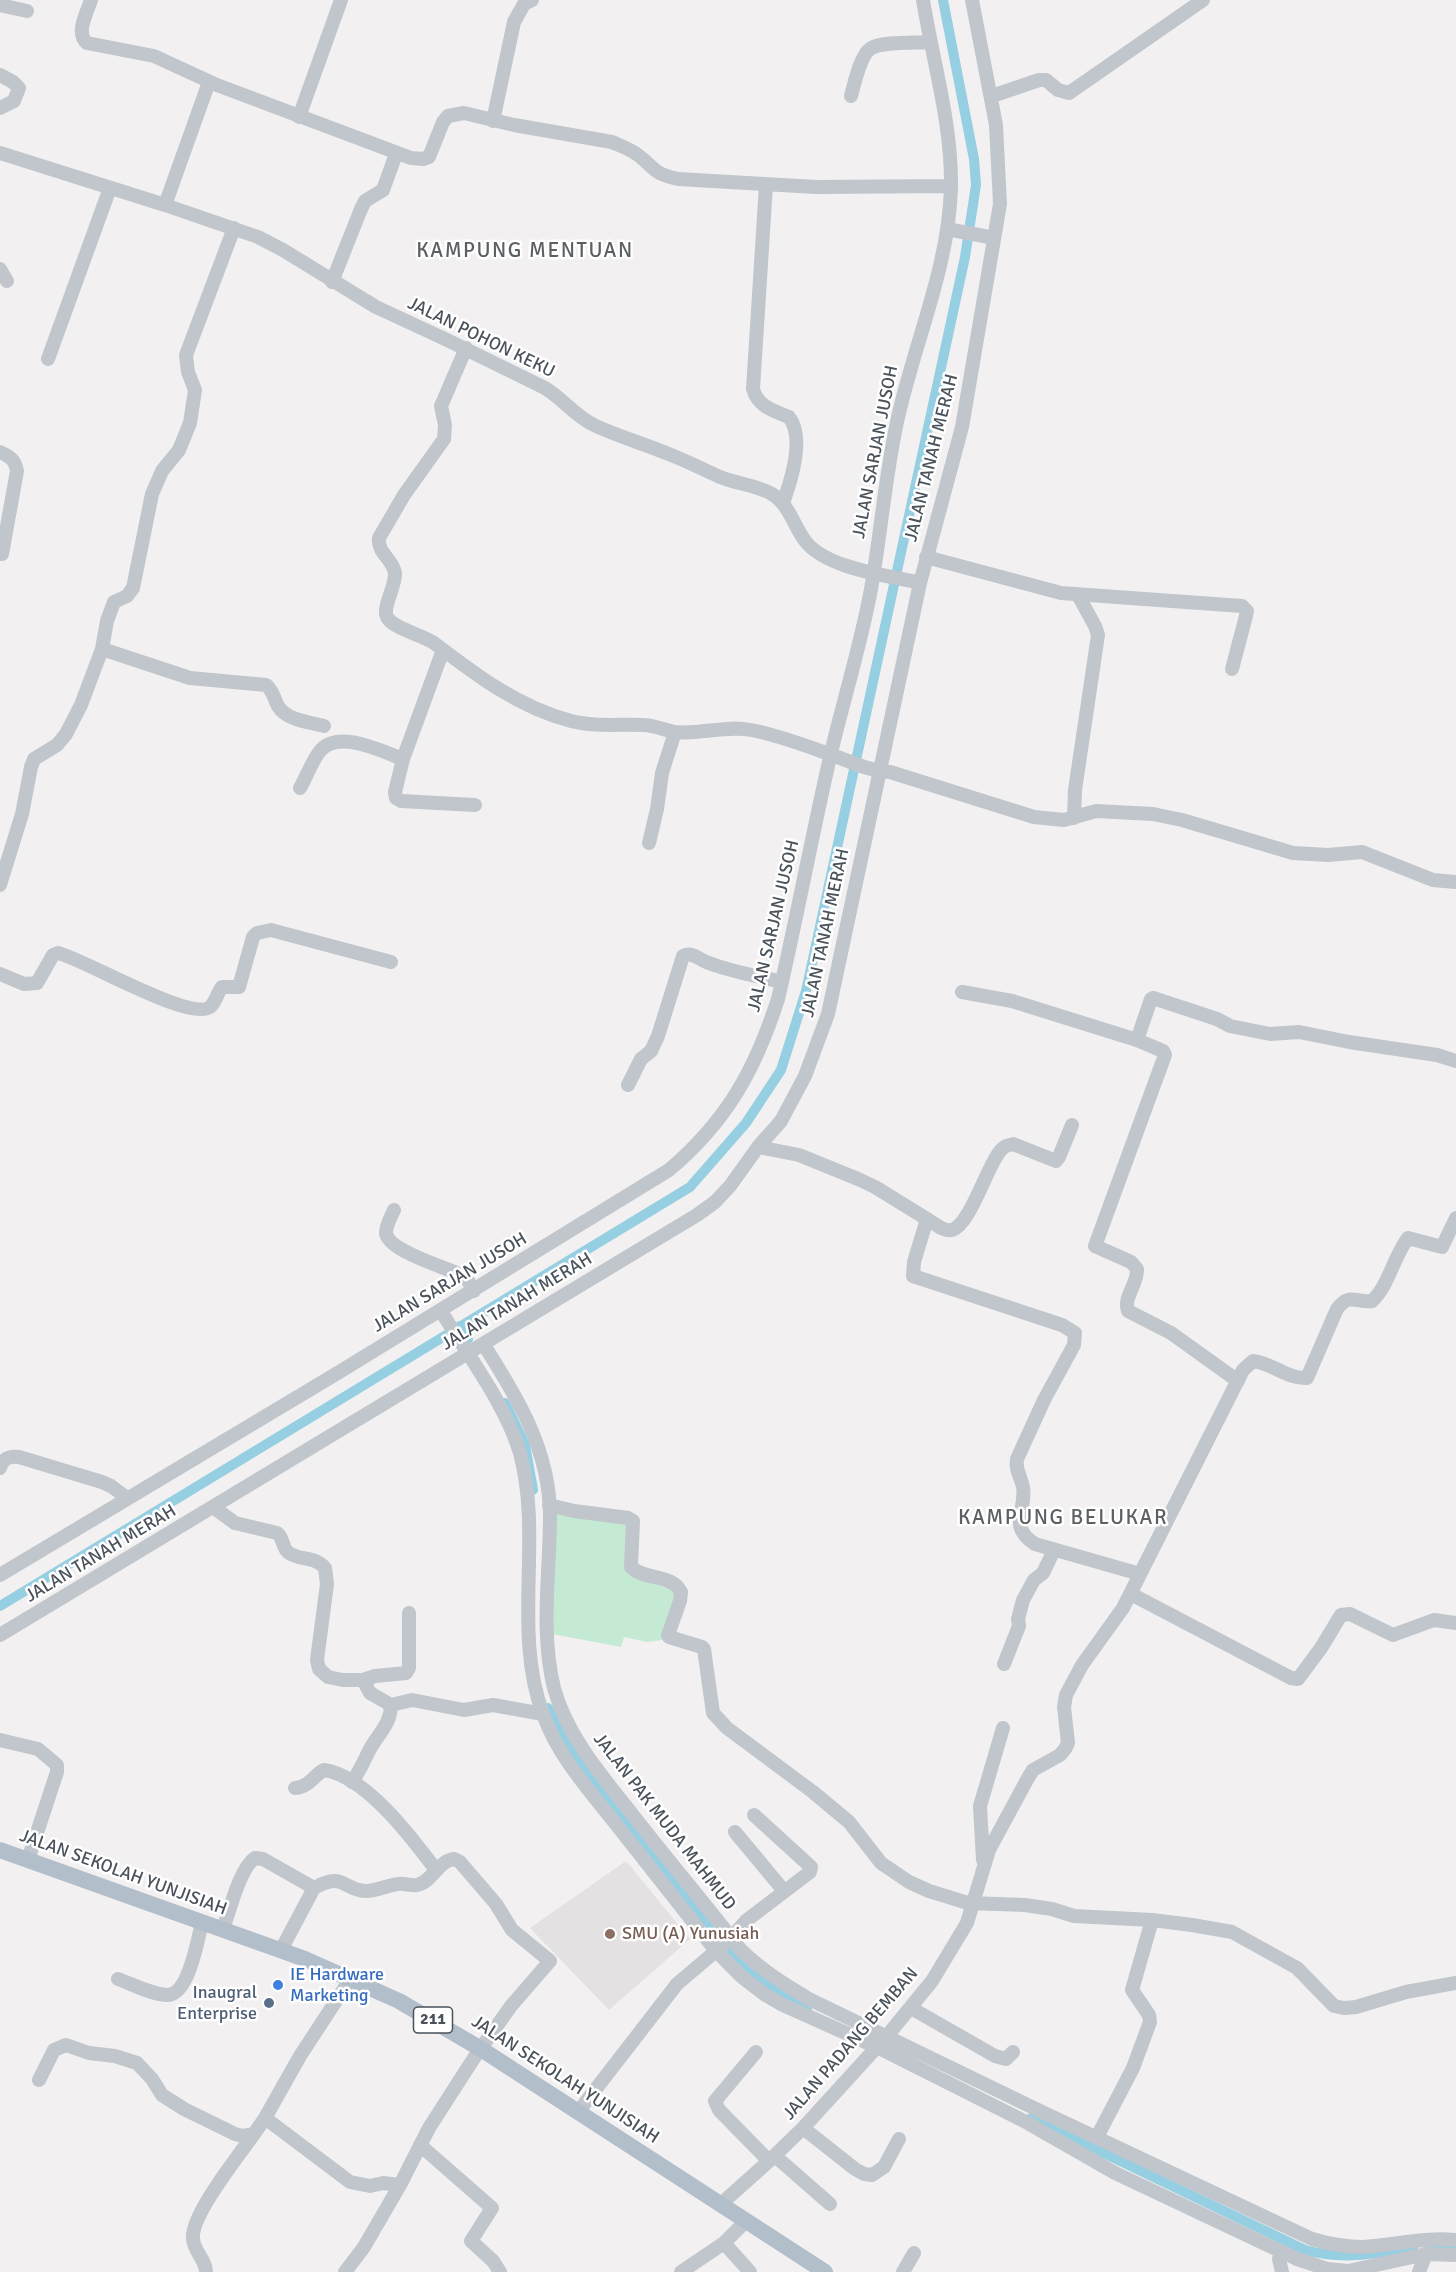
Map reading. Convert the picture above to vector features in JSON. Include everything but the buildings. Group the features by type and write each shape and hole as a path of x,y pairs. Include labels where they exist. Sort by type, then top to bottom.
{"main road":[{"name":"JALAN SEKOLAH YUNJISIAH","path":"0,1850 281,1950 351,1978 416,2011 481,2049 825,2272"}],"street":[{"path":"91,0 81,32 82,39 87,43 154,56 209,82 396,154 417,159 429,157 443,122 448,116 464,113 493,121 612,142 640,156 652,170 678,179 766,185 951,186"},
{"path":"299,117 341,0"},
{"path":"493,121 514,22 524,4 532,0"},
{"name":"JALAN SARJAN JUSOH","path":"0,1575 127,1498 444,1316 474,1291 669,1170 691,1152 726,1110 742,1085 764,1038 782,982 837,757 880,574 881,511 897,421 915,348 951,230 951,186 946,129 923,0"},
{"name":"JALAN TANAH MERAH","path":"0,1635 213,1507 464,1349 484,1344 697,1215 715,1202 730,1186 758,1147 781,1121 795,1099 828,1014 874,770 914,582 927,557 962,427 991,238 1000,204 1000,177 992,96 972,0"},
{"path":"992,96 1039,80 1046,80 1058,90 1069,93 1203,0"},
{"path":"0,5 27,12"},
{"path":"851,96 863,58 869,49 879,45 930,42"},
{"path":"0,75 13,82 18,88 14,101 0,108"},
{"path":"165,205 209,82"},
{"name":"JALAN POHON KEKU","path":"0,153 258,237 376,307 466,348 545,388 581,419 735,482 766,491 783,503 807,542 819,554 849,567 914,582"},
{"path":"332,282 365,201 383,190 396,154"},
{"path":"766,185 753,389 756,399 766,407 789,417 796,430 791,477 783,503"},
{"path":"48,359 110,188"},
{"path":"0,885 22,814 34,759 57,745 66,734 81,705 102,649 107,621 114,602 127,596 133,588 152,494 162,471 182,444 190,423 195,390 188,372 186,355 234,228"},
{"path":"951,230 991,238"},
{"path":"466,348 441,406 445,425 444,439 404,495 378,545 393,566 396,576 385,611 387,618 394,624 428,639 484,681 510,697 582,723 647,725 675,732 721,728 749,729 874,770 890,772 1034,817 1064,820 1096,811 1153,814 1182,820 1293,853 1328,855 1362,852 1433,879 1456,882"},
{"path":"0,452 15,462 17,471 2,554"},
{"path":"927,557 1044,590 1078,595 1242,606 1246,611 1246,616 1232,669"},
{"path":"1074,818 1075,790 1098,635 1078,595"},
{"path":"102,649 190,678 266,685 270,687 280,709 287,716 324,726"},
{"path":"443,650 404,759 395,792 396,798 401,801 475,805"},
{"path":"649,843 662,773 675,732"},
{"path":"300,788 320,752 329,742 341,740 404,759"},
{"path":"0,974 24,984 37,983 53,955 58,953 142,991 205,1009 211,1007 222,987 239,987 254,937 262,932 271,930 391,962"},
{"path":"628,1085 641,1059 651,1051 658,1036 683,956 694,955 709,963 782,982"},
{"path":"962,992 1012,1001 1137,1040 1160,1049 1165,1055 1095,1246 1131,1262 1137,1269 1136,1280 1126,1303 1128,1311 1171,1333 1238,1381"},
{"path":"1137,1040 1153,998 1217,1019 1230,1026 1270,1034 1299,1032 1437,1055 1456,1061"},
{"path":"758,1147 798,1155 858,1179 945,1230 952,1230 964,1218 1001,1150 1013,1144 1056,1161 1072,1125"},
{"path":"394,1210 387,1226 388,1239 405,1251 461,1275 467,1279 474,1291"},
{"path":"984,1864 995,1838 1033,1770 1060,1755 1065,1749 1068,1743 1064,1707 1066,1695 1082,1665 1131,1594 1243,1370 1253,1361 1293,1376 1307,1378 1342,1302 1347,1299 1372,1301 1379,1292 1401,1247 1408,1239 1442,1247 1456,1218"},
{"path":"927,1219 912,1276 1062,1325 1075,1333 1074,1345 1035,1418 1016,1467 1023,1486 1023,1501 1018,1515 1022,1532 1035,1544 1140,1574"},
{"path":"444,1316 494,1398 519,1452 538,1566 528,1608 535,1686 543,1714 565,1758 724,1944 742,1977 764,1994 804,2016 882,2042 1097,2137 1312,2239 1362,2247 1434,2238 1456,2240"},
{"name":"JALAN PAK MUDA MAHMUD","path":"484,1344 527,1416 539,1445 549,1504 538,1566 554,1688 563,1713 596,1770 724,1944 776,1979 882,2042"},
{"path":"0,1468 5,1459 10,1456 19,1458 102,1482 127,1498"},
{"path":"549,1504 574,1511 631,1519 633,1525 631,1567 640,1574 674,1583 681,1592 668,1635 704,1649 713,1713 727,1728 849,1822 881,1863 909,1882 929,1891 1052,1909 1074,1916 1152,1920 1232,1932 1298,1968 1334,2006 1344,2008 1356,2007 1376,1999 1406,1992 1456,1983"},
{"path":"213,1507 235,1523 277,1533 282,1537 286,1551 321,1563 325,1568 327,1584 317,1660 319,1669 328,1677 363,1680 408,1671 410,1613"},
{"path":"1004,1664 1019,1626 1018,1619 1023,1600 1034,1580 1043,1573 1054,1550"},
{"path":"1131,1594 1291,1678 1298,1679 1321,1648 1341,1615 1350,1614 1393,1635 1434,1620 1456,1623"},
{"path":"363,1680 370,1693 391,1705 412,1700 464,1710 493,1705 543,1714"},
{"path":"352,1782 363,1768 372,1747 389,1722 391,1705"},
{"path":"984,1864 980,1806 1003,1728"},
{"path":"0,1740 38,1749 57,1765 57,1772 28,1860"},
{"path":"295,1788 307,1785 324,1770 341,1775 400,1822 436,1870"},
{"path":"578,2112 676,1984 724,1944 747,1920 805,1876 811,1867 754,1815"},
{"path":"735,1832 784,1891"},
{"path":"223,1929 240,1881 251,1860 255,1858 262,1859 314,1888"},
{"path":"281,1950 314,1888 336,1880 368,1891 396,1884 415,1885 425,1880 448,1860 458,1860 496,1904 512,1930 550,1962 511,2006 481,2049 420,2145 364,2247 345,2272"},
{"name":"JALAN PADANG BEMBAN","path":"721,2204 803,2128 911,2008 967,1923 984,1864"},
{"path":"1097,2137 1133,2067 1150,2022 1149,2015 1132,1990 1152,1920"},
{"path":"118,1979 165,1995 177,1992 183,1983 202,1922"},
{"path":"206,2272 205,2263 193,2240 196,2224 208,2200 266,2118 300,2056 351,1978"},
{"path":"911,2008 995,2056 1006,2059 1013,2052"},
{"path":"882,2042 1115,2173 1315,2266 1348,2271 1426,2254 1456,2255"},
{"path":"39,2080 54,2050 66,2045 89,2053 115,2056 137,2063 152,2079 162,2096 184,2109 235,2134 243,2136 254,2134"},
{"path":"756,2052 715,2101 719,2110 772,2158 830,2204"},
{"path":"266,2118 350,2182 370,2186 383,2183 400,2185"},
{"path":"803,2128 855,2169 872,2175 884,2167 899,2139"},
{"path":"420,2145 492,2208 471,2241 494,2261 500,2272"},
{"path":"681,2272 724,2243 746,2221"},
{"path":"724,2243 750,2272"},
{"path":"1281,2252 1279,2259 1282,2272"},
{"path":"903,2272 914,2253"},
{"path":"1419,2272 1426,2254"}],"shaded area":[{"name":"SMU (A) Yunusiah","path":"626,1861 690,1939 609,2010 530,1928"}],"green space":[{"path":"550,1510 628,1522 626,1572 665,1583 678,1595 662,1640 647,1642 624,1637 621,1647 547,1633"}],"waterway":[{"path":"0,1606 690,1187 746,1123 781,1070 806,991 965,257 976,185 974,159 943,0"},
{"path":"460,1326 468,1339"},
{"path":"505,1403 525,1445 533,1490"},
{"path":"548,1708 572,1753 726,1949 758,1979 807,2009"},
{"path":"1031,2118 1305,2250 1346,2256 1413,2248"},
{"path":"1428,2246 1456,2248"}],"place":[{"name":"SMU (A) Yunusiah","path":"610,1934"},
{"name":"IE Hardware Marketing","path":"278,1985"},
{"name":"Inaugral Enterprise","path":"269,2003"}],"district":[{"name":"KAMPUNG MENTUAN","path":"525,251"},
{"name":"KAMPUNG BELUKAR","path":"1063,1518"}]}
